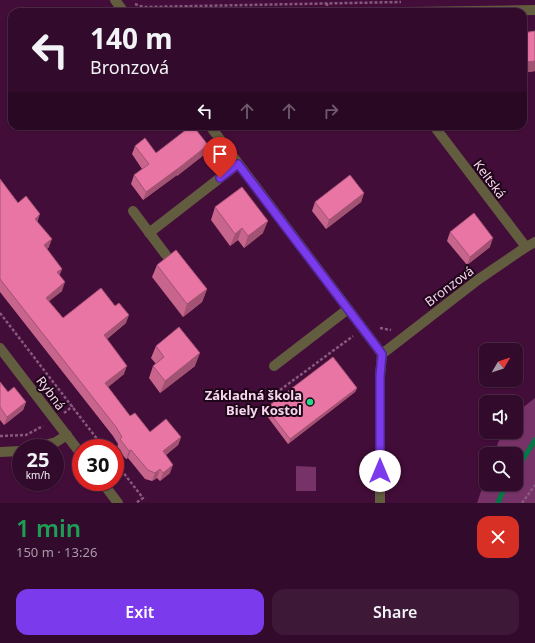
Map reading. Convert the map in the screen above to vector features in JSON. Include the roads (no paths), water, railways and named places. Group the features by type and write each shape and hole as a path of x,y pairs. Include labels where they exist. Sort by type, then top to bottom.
{"street":[{"path":"213,130 382,354 380,376 380,503"},
{"name":"Keltská","path":"437,130 530,245"},
{"path":"149,233 238,164"},
{"path":"133,211 166,255"},
{"name":"Bronzová","path":"382,354 479,279 530,245"},
{"path":"274,366 348,309"},
{"name":"Rybná","path":"0,348 72,442"},
{"path":"61,439 67,435"},
{"path":"0,452 12,451"},
{"path":"109,491 118,503"}],"waterway":[{"path":"523,459 535,440"},
{"path":"498,503 503,491"}],"place":[{"name":"Základná škola Biely Kostol","path":"310,402"}]}
